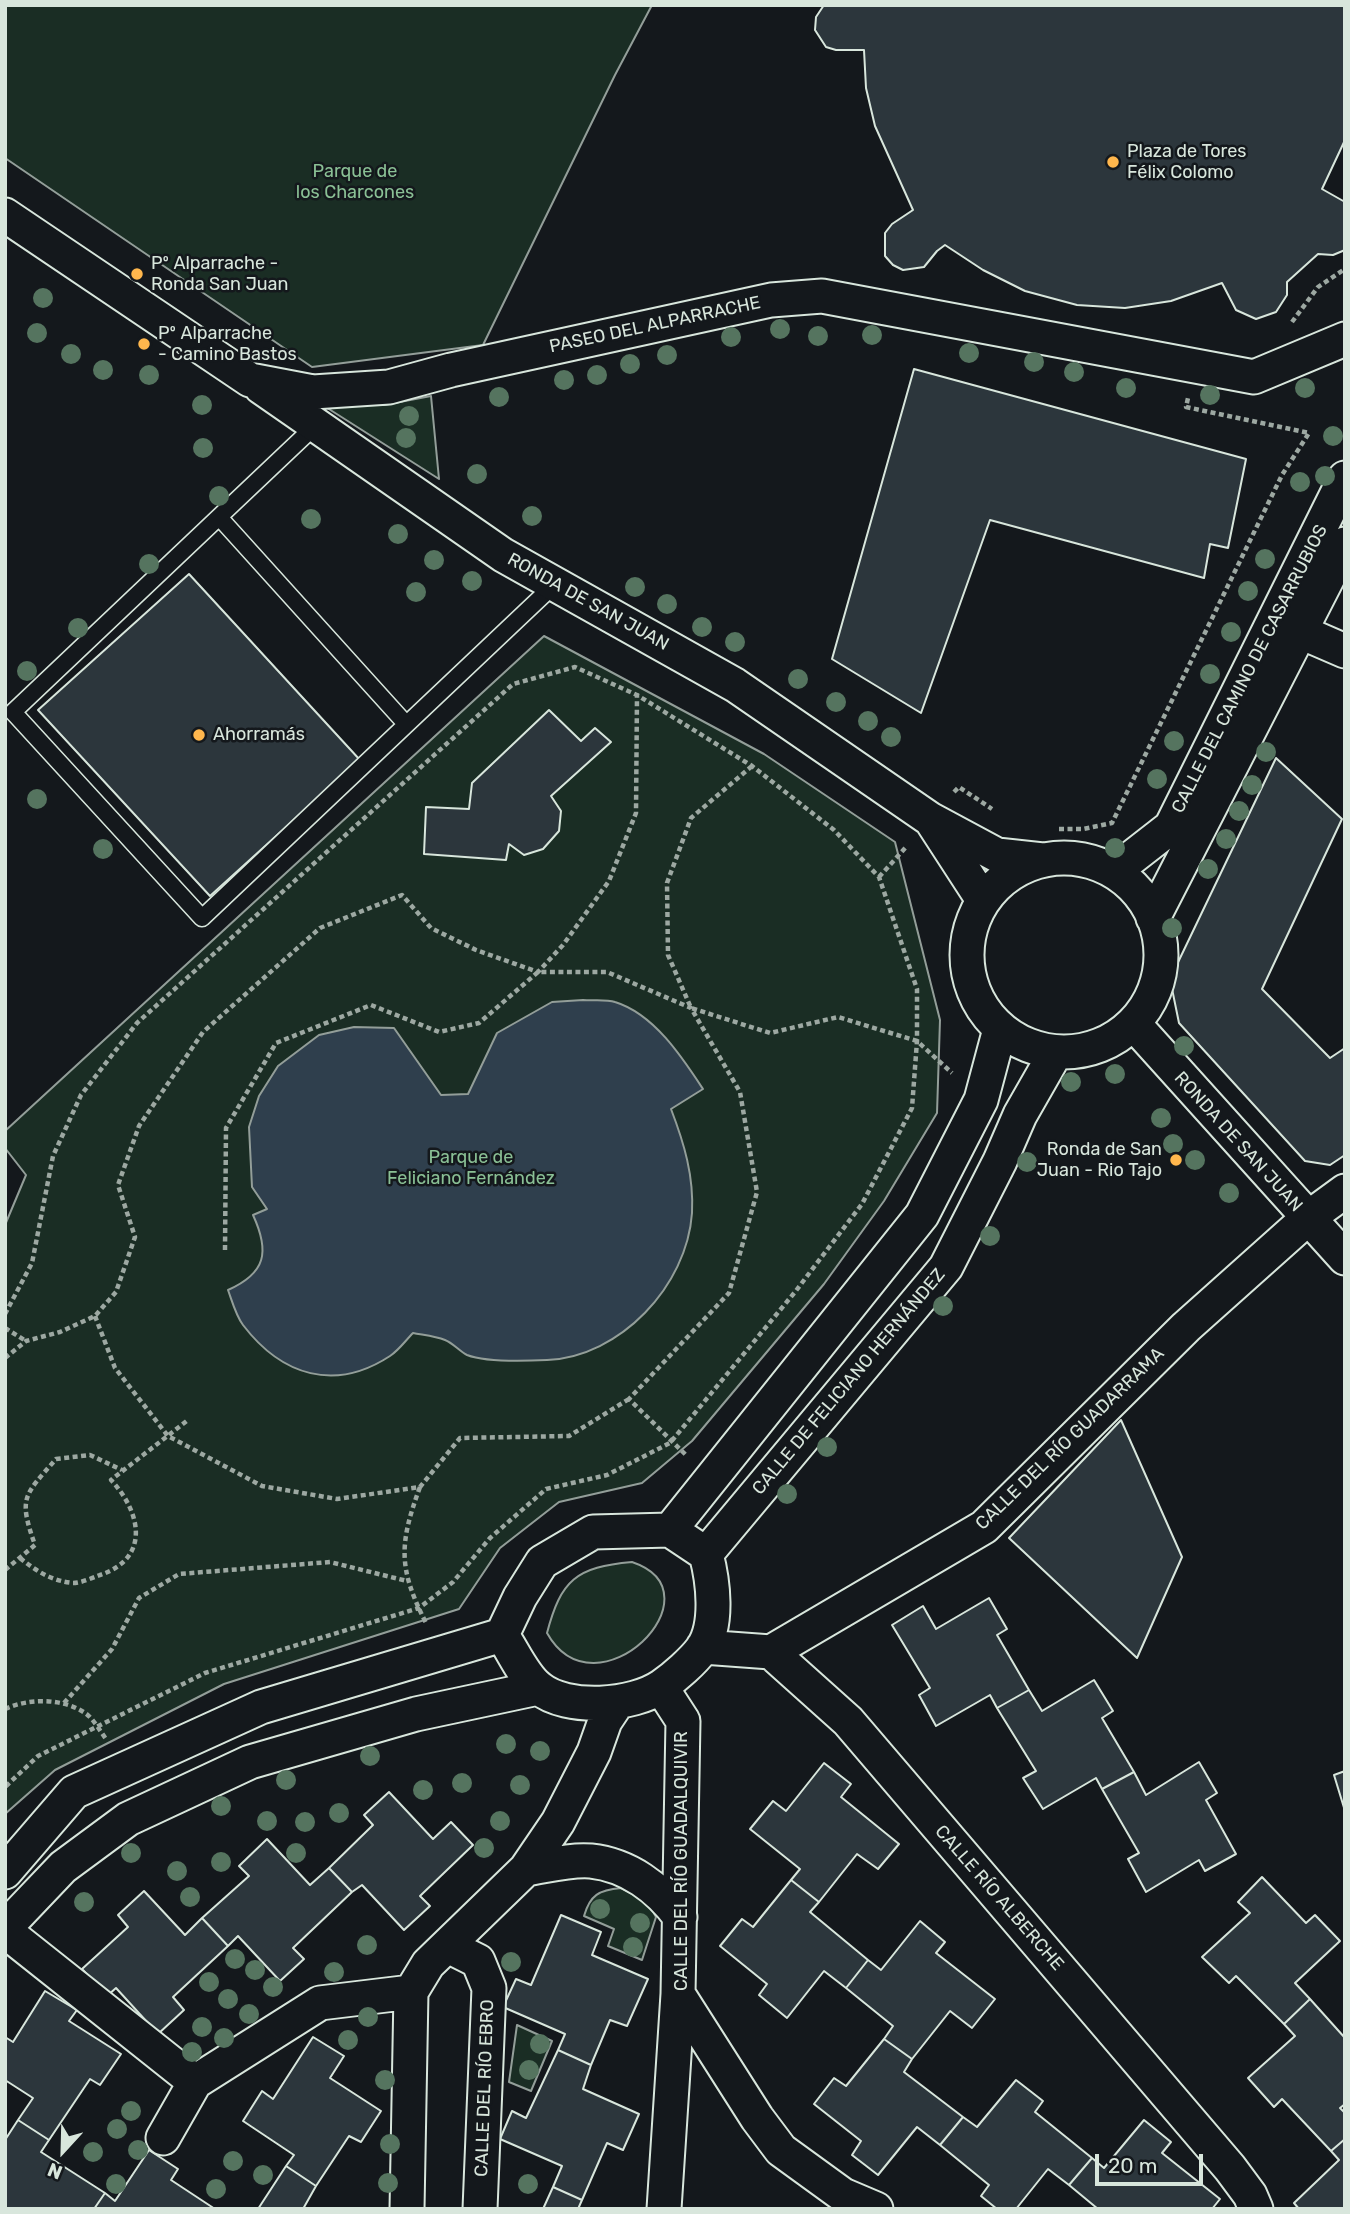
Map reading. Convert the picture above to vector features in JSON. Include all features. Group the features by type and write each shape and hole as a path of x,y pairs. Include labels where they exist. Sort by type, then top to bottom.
{"street":[{"name":"PASEO DEL ALPARRACHE","path":"5,215 250,380 313,392 389,387 450,370 771,300 821,296 1254,377 1345,339"},
{"path":"1345,339 1345,363"},
{"name":"RONDA DE SAN JUAN","path":"250,380 503,555 735,685 930,819 997,855 1044,860"},
{"name":"CALLE DEL CAMINO DE CASARRUBIOS","path":"1107,868 1121,866 1171,827 1345,478"},
{"name":"CALLE DEL CAMINO DE CASARRUBIOS","path":"1153,918 1345,544"},
{"path":"1301,632 1345,651"},
{"name":"RONDA DE SAN JUAN","path":"930,819 983,900"},
{"path":"1076,859 1107,868 1133,887 1153,918 1160,941 1160,971 1151,999 1134,1024 1111,1040 1084,1051 1056,1052 1026,1045 1000,1029 982,1008 970,982 966,954 971,926 983,900 1000,882 1020,868 1044,860 1076,859"},
{"name":"RONDA DE SAN JUAN","path":"1134,1024 1345,1258"},
{"path":"670,1530 711,1475 922,1214 981,1100 1000,1029"},
{"name":"CALLE DE FELICIANO HERNÁNDEZ","path":"706,1554 946,1266 1000,1161 1020,1115 1056,1052"},
{"name":"CALLE DEL RÍO GUADARRAMA","path":"771,1652 985,1527 1185,1327 1308,1218 1345,1191"},
{"path":"5,1872 74,1792 261,1707 502,1635 520,1597 542,1562 593,1532 670,1530 706,1554 713,1581 712,1613 703,1647 662,1687 617,1703 564,1701 538,1688 502,1635"},
{"path":"703,1647 771,1652"},
{"name":"CALLE RÍO ALBERCHE","path":"771,1652 848,1721 1230,2168 1250,2195 1256,2209"},
{"name":"CALLE DEL RÍO GUADALQUIVIR","path":"662,1687 682,1721 678,1994 757,2118 782,2150 843,2196 876,2209"},
{"path":"195,2082 5,1930 63,1867 128,1819 250,1762 416,1714 538,1688"},
{"path":"407,2209 411,1992 428,1964 526,1869 558,1822 594,1752 605,1721 617,1703"},
{"path":"526,1869 590,1861 631,1873 662,1892 680,1917"},
{"name":"CALLE DEL RÍO EBRO","path":"448,1945 478,1961 489,1988 480,2209"},
{"path":"163,2138 195,2082 320,2003 411,1992"},
{"path":"664,2209 678,1994"}],"lane":[{"path":"316,425 13,712 202,918 555,584"},
{"path":"219,517 406,724"}],"path":[{"path":"1288,327 1318,287 1345,269"},
{"path":"1056,829 1083,829 1112,823 1282,475 1309,433 1186,407 1196,368"},
{"path":"5,1314 32,1264 53,1156 80,1095 137,1023 513,684 575,667 636,695 752,766 834,830 879,877 917,989 917,1041 912,1108 862,1204 795,1292 670,1443 607,1475 546,1489 490,1538 453,1582 419,1608 205,1673 38,1756 5,1787"},
{"path":"225,1250 226,1128 276,1043 371,1005 439,1032 479,1023 538,972 563,945 609,881 636,813 636,695"},
{"path":"428,1627 407,1581 404,1531 420,1488 460,1438 569,1436 629,1399 729,1293 757,1192 740,1092 691,1008 668,955 667,883 691,818 752,766"},
{"path":"879,877 959,787 993,810"},
{"path":"5,1358 26,1341 60,1332 95,1316 116,1292 135,1237 118,1185 139,1126 203,1032 320,928 402,895 430,928 476,950 538,972 607,972 691,1008 770,1033 838,1017 917,1041"},
{"path":"95,1316 115,1368 168,1436 262,1486 337,1499 420,1488"},
{"path":"5,1328 26,1341"},
{"path":"629,1399 670,1443 711,1475"},
{"path":"20,1558 40,1574 75,1583 111,1571 134,1547 136,1518 127,1497 111,1480 188,1420"},
{"path":"5,1570 35,1545 23,1513 28,1490 56,1459 90,1455 122,1470"},
{"path":"64,1703 112,1649 139,1598 179,1574 330,1562 407,1581"},
{"path":"5,1709 21,1702 64,1703 87,1714 112,1748"}],"green space":[{"name":"Parque de los Charcones","path":"5,5 652,5 483,345 312,367 5,158"},
{"path":"431,396 439,479 321,404 384,405"},
{"name":"Parque de Feliciano Fernández","path":"544,636 764,754 895,842 940,1020 937,1113 884,1201 824,1284 692,1441 642,1483 559,1502 500,1548 459,1609 224,1684 55,1770 5,1814 5,1225 26,1175 5,1148 5,1131"},
{"path":"632,1562 657,1578 664,1598 658,1621 642,1642 620,1657 594,1663 568,1656 547,1633 558,1600 565,1589 584,1573 613,1564"},
{"path":"621,1888 648,1902 656,1917 642,1960 608,1946 614,1929 584,1916 589,1903 596,1895"},
{"path":"517,2025 552,2041 531,2091 509,2082"}],"water":[{"path":"552,1002 615,1002 642,1016 666,1038 703,1089 671,1109 687,1160 692,1213 678,1266 645,1313 600,1346 574,1356 547,1360 484,1359 467,1355 445,1340 413,1333 393,1354 369,1367 349,1374 330,1375 310,1373 292,1367 258,1342 241,1321 228,1290 250,1276 261,1260 262,1240 253,1215 267,1209 252,1187 249,1127 259,1096 278,1066 319,1035 354,1027 394,1028 441,1095 468,1094 497,1033"}],"building":[{"name":"Plaza de Tores Félix Colomo","path":"824,5 1345,5 1345,140 1322,189 1345,202 1345,250 1333,255 1318,254 1287,282 1287,295 1276,312 1256,319 1236,310 1222,283 1171,301 1125,308 1077,305 1025,291 983,270 945,245 924,267 903,270 893,265 885,256 885,233 892,224 913,210 875,126 866,88 864,50 836,50 826,47 815,30 816,17"},
{"path":"914,369 1246,459 1228,548 1210,544 1204,578 990,520 921,713 832,659"},
{"name":"Ahorramás","path":"189,574 360,760 210,896 38,710"},
{"path":"549,710 581,741 595,728 611,742 551,796 561,811 559,831 543,849 524,855 509,844 506,860 424,854 426,807 469,809 472,783"},
{"path":"1276,758 1342,819 1262,989 1330,1058 1345,1048 1345,1155 1330,1165 1305,1161 1179,1023 1170,979"},
{"path":"1121,1420 1182,1557 1137,1658 1009,1538"},
{"path":"989,1598 1007,1629 997,1635 1029,1690 997,1708 990,1695 936,1726 919,1695 930,1688 892,1625 923,1606 936,1629"},
{"path":"1094,1680 1113,1711 1102,1718 1134,1772 1102,1789 1096,1778 1043,1809 1023,1778 1036,1771 997,1708 1029,1690 1042,1711"},
{"path":"1199,1762 1217,1793 1206,1800 1236,1854 1205,1871 1199,1860 1146,1892 1128,1859 1139,1853 1102,1789 1134,1772 1146,1795"},
{"path":"824,1763 851,1784 841,1797 899,1844 878,1869 857,1854 819,1902 791,1880 800,1869 750,1829 773,1801 786,1811"},
{"path":"1345,1771 1345,1811 1334,1775"},
{"path":"389,1792 433,1839 451,1822 473,1845 420,1896 430,1906 404,1930 362,1885 352,1892 329,1868 373,1825 364,1815"},
{"path":"267,1839 310,1885 329,1868 352,1892 293,1948 304,1959 280,1981 238,1936 228,1946 202,1918 249,1876 239,1866"},
{"path":"1262,1877 1306,1923 1315,1915 1340,1941 1295,1983 1310,1999 1284,2024 1236,1976 1229,1983 1202,1957 1250,1913 1238,1902"},
{"path":"791,1880 819,1902 810,1912 868,1960 846,1988 824,1971 787,2018 759,1995 767,1984 720,1946 742,1919 753,1927"},
{"path":"144,1891 185,1935 202,1918 228,1946 173,1997 184,2010 158,2034 116,1988 107,1996 82,1969 128,1927 118,1915"},
{"path":"561,1915 601,1932 592,1955 648,1979 627,2026 610,2020 591,2065 558,2050 565,2034 503,2007 516,1979 531,1985"},
{"path":"920,1921 945,1942 936,1953 995,1999 972,2028 950,2011 912,2059 884,2039 893,2026 846,1988 868,1960 881,1970"},
{"path":"45,1991 77,2010 69,2021 121,2054 100,2085 90,2079 49,2140 18,2120 33,2098 5,2080 5,2037 13,2042"},
{"path":"1310,1999 1345,2038 1345,2104 1340,2108 1345,2113 1345,2139 1331,2151 1282,2099 1274,2107 1248,2078 1295,2036 1284,2024"},
{"path":"313,2037 344,2056 330,2078 381,2111 361,2142 349,2136 316,2186 286,2166 294,2155 243,2121 262,2091 273,2099"},
{"path":"884,2039 912,2059 904,2072 963,2117 940,2145 917,2127 878,2175 852,2155 861,2141 814,2104 834,2078 846,2086"},
{"path":"558,2050 591,2065 583,2089 639,2114 623,2150 607,2143 582,2200 553,2187 562,2166 500,2139 512,2111 526,2118"},
{"path":"1016,2080 1043,2101 1035,2112 1092,2158 1069,2185 1048,2169 1016,2209 997,2209 981,2196 989,2185 940,2145 963,2117 977,2127"},
{"path":"18,2120 49,2140 41,2152 105,2193 94,2209 5,2209 5,2140"},
{"path":"1144,2120 1171,2142 1162,2153 1220,2199 1212,2209 1098,2209 1069,2185 1092,2158 1104,2168"},
{"path":"1345,2139 1345,2209 1299,2209 1294,2203 1339,2160 1331,2151"},
{"path":"149,2150 178,2169 171,2180 215,2209 94,2209 105,2193 115,2201"},
{"path":"286,2166 316,2186 303,2209 258,2209"},
{"path":"553,2187 582,2200 578,2209 543,2209"}],"place":[{"name":"Plaza de Tores Félix Colomo","path":"1113,162"},
{"name":"Pº Alparrache - Ronda San Juan","path":"137,274"},
{"name":"Pº Alparrache - Camino Bastos","path":"144,344"},
{"name":"Ahorramás","path":"199,735"},
{"name":"Ronda de San Juan - Rio Tajo","path":"1176,1160"}]}
